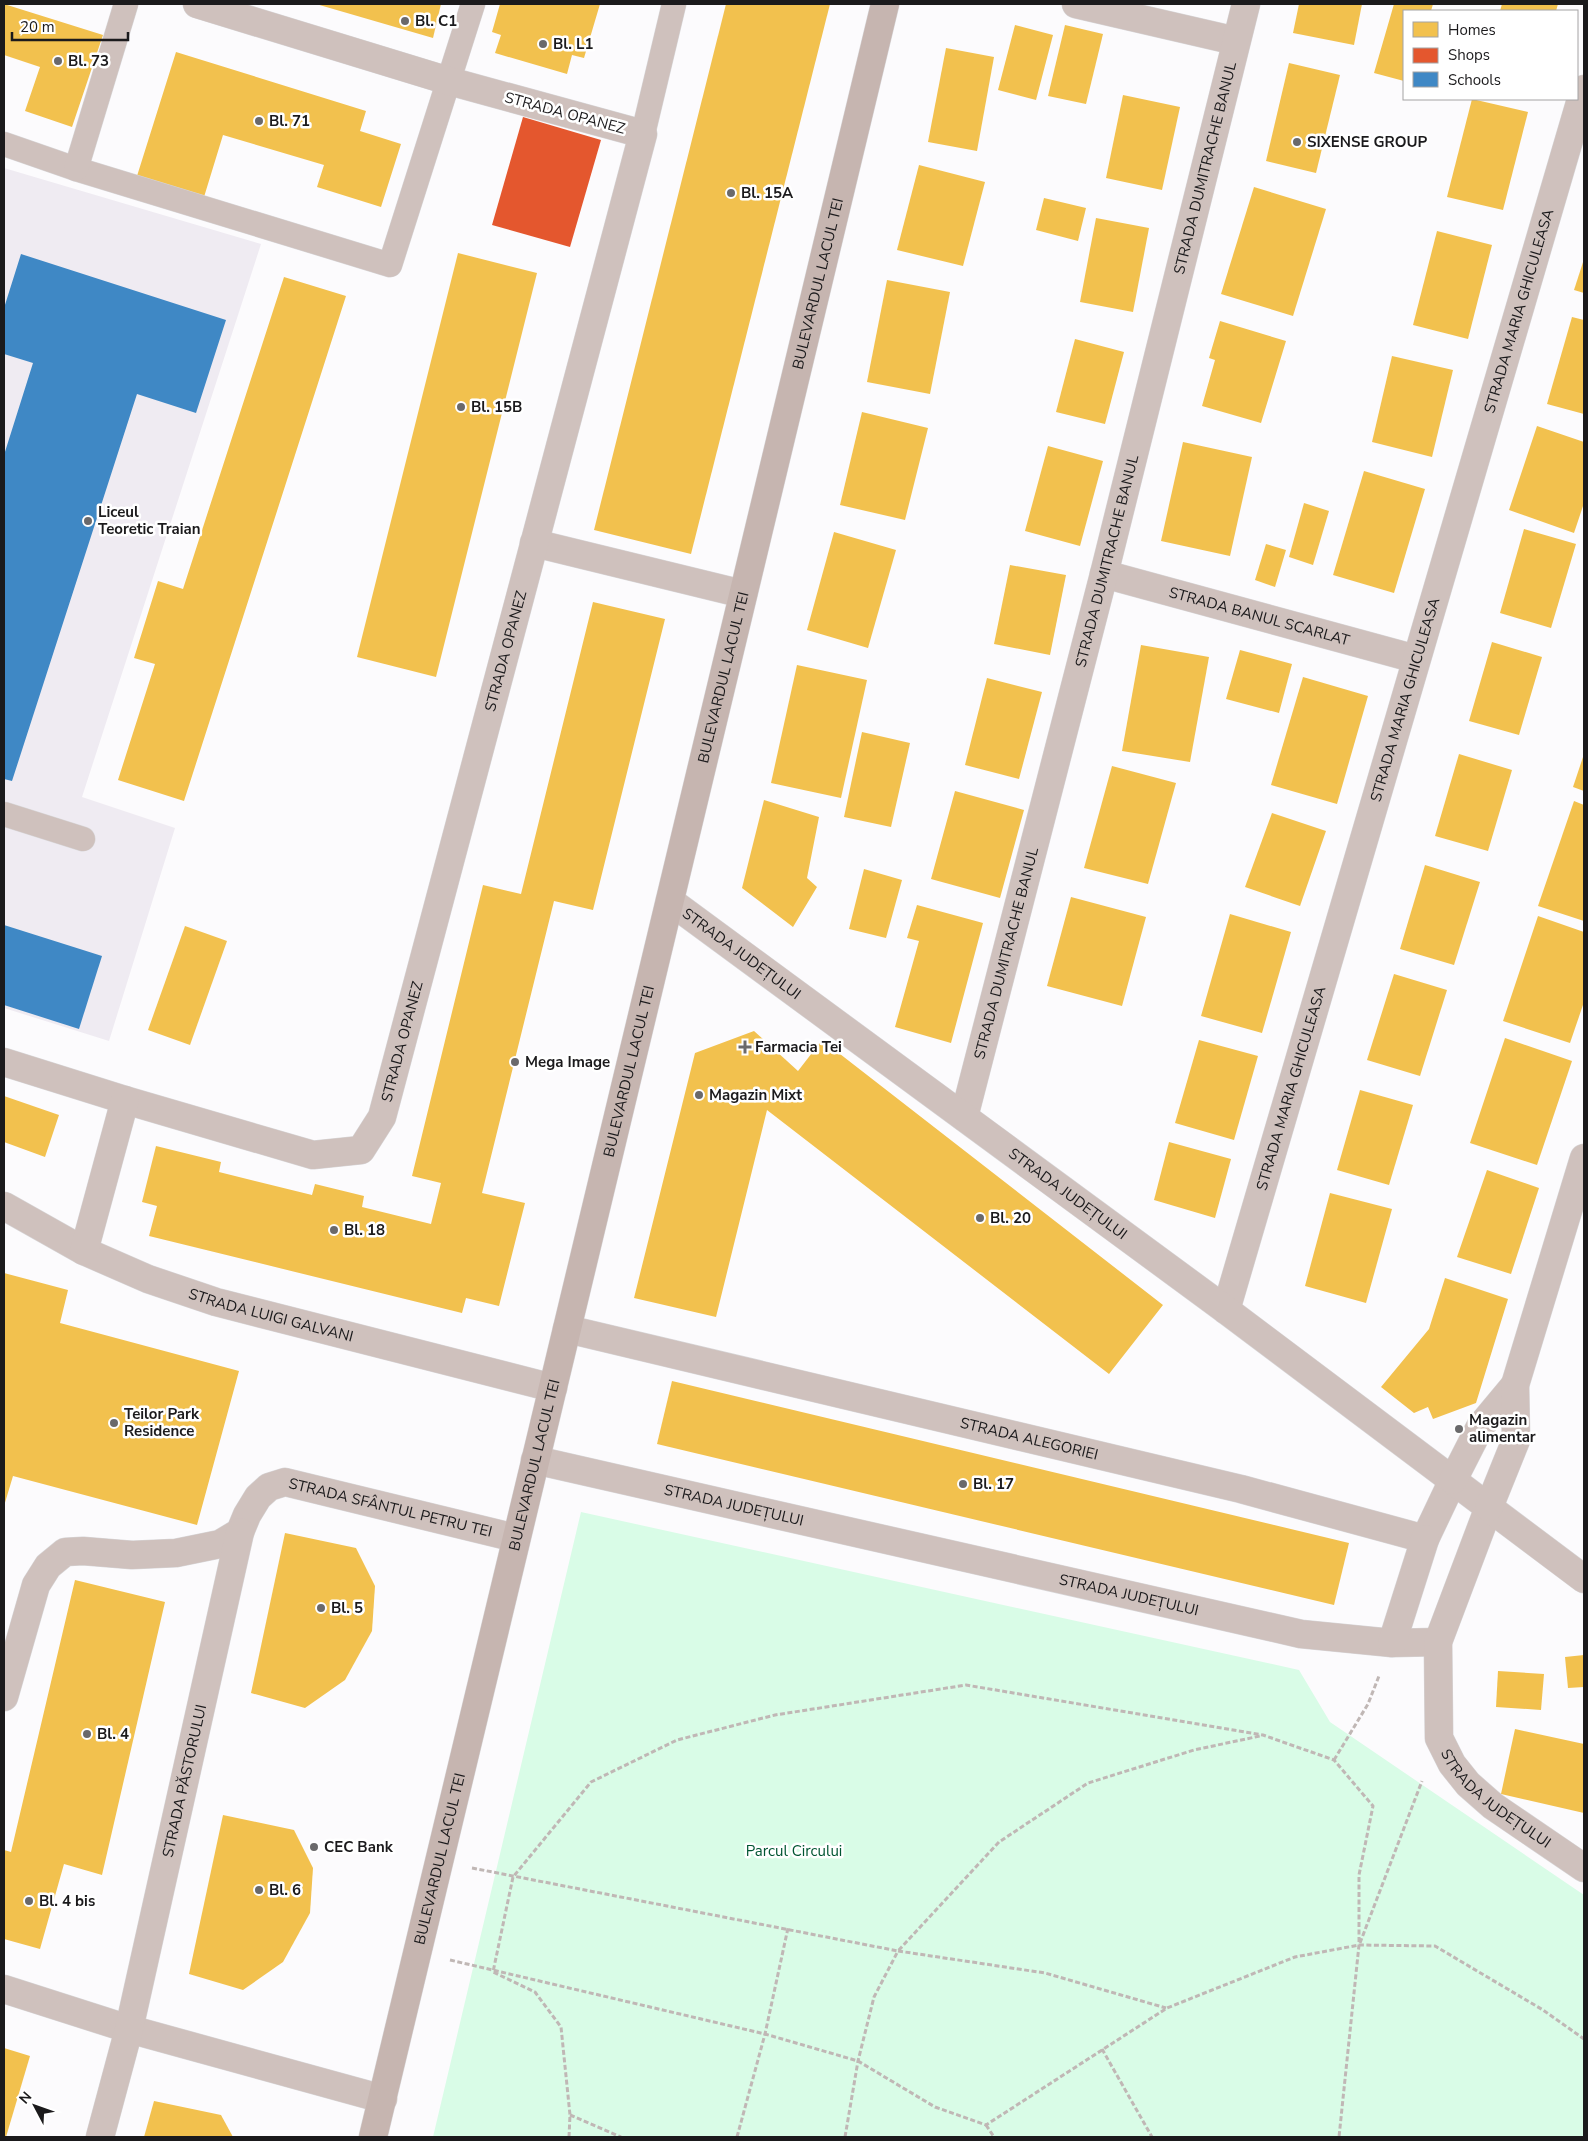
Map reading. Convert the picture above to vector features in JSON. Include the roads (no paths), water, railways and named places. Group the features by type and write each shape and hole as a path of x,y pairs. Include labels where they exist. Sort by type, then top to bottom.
{"main road":[{"name":"BULEVARDUL LACUL TEI","path":"373,2137 885,4"}],"street":[{"name":"STRADA OPANEZ","path":"125,1100 312,1155 361,1150 382,1117 643,134 449,81 197,4"},
{"path":"1076,4 1236,41"},
{"name":"STRADA DUMITRACHE BANUL","path":"964,1117 1104,574 1246,4"},
{"name":"STRADA MARIA GHICULEASA","path":"1226,1310 1416,659 1582,102"},
{"path":"534,543 742,594"},
{"name":"STRADA BANUL SCARLAT","path":"1104,574 1416,659"},
{"name":"STRADA JUDEȚULUI","path":"670,901 1226,1310 1584,1579"},
{"path":"4,1062 125,1100 84,1251"},
{"path":"1438,1642 1516,1440 1515,1385 1584,1158"},
{"name":"STRADA LUIGI GALVANI","path":"4,1206 84,1251 148,1279 216,1302 553,1388"},
{"name":"STRADA ALEGORIEI","path":"567,1329 1241,1489 1425,1539"},
{"path":"1392,1642 1425,1539 1453,1480 1480,1428 1515,1385"},
{"name":"STRADA JUDEȚULUI","path":"535,1460 1301,1634 1392,1642 1438,1642 1439,1738 1452,1764 1468,1784 1493,1806 1584,1868"},
{"name":"STRADA SFÂNTUL PETRU TEI","path":"240,1532 247,1515 258,1498 269,1487 285,1482 516,1538"},
{"path":"4,1697 36,1585 48,1566 65,1552 84,1551 132,1555 176,1553 220,1544 240,1532"},
{"name":"STRADA PĂSTORULUI","path":"100,2137 129,2029 240,1532"},
{"path":"4,1989 129,2029 383,2098"}],"lane":[{"path":"76,169 126,4"},
{"path":"4,144 76,169 390,265 474,4"},
{"path":"643,134 674,4"},
{"path":"4,814 83,839"}],"place":[{"name":"Bl. C1","path":"405,21"},
{"name":"Bl. L1","path":"543,44"},
{"name":"Bl. 73","path":"58,61"},
{"name":"Bl. 71","path":"259,121"},
{"name":"SIXENSE GROUP","path":"1297,142"},
{"name":"Bl. 15A","path":"731,193"},
{"name":"Bl. 15B","path":"461,407"},
{"name":"Liceul Teoretic Traian","path":"88,521"},
{"name":"Farmacia Tei","path":"745,1047"},
{"name":"Mega Image","path":"515,1062"},
{"name":"Magazin Mixt","path":"699,1095"},
{"name":"Bl. 20","path":"980,1218"},
{"name":"Bl. 18","path":"334,1230"},
{"name":"Teilor Park Residence","path":"114,1423"},
{"name":"Magazin alimentar","path":"1459,1429"},
{"name":"Bl. 17","path":"963,1484"},
{"name":"Bl. 5","path":"321,1608"},
{"name":"Bl. 4","path":"87,1734"},
{"name":"CEC Bank","path":"314,1847"},
{"name":"Bl. 6","path":"259,1890"},
{"name":"Bl. 4 bis","path":"29,1901"}],"park label":[{"name":"Parcul Circului","path":"794,1851"}]}
